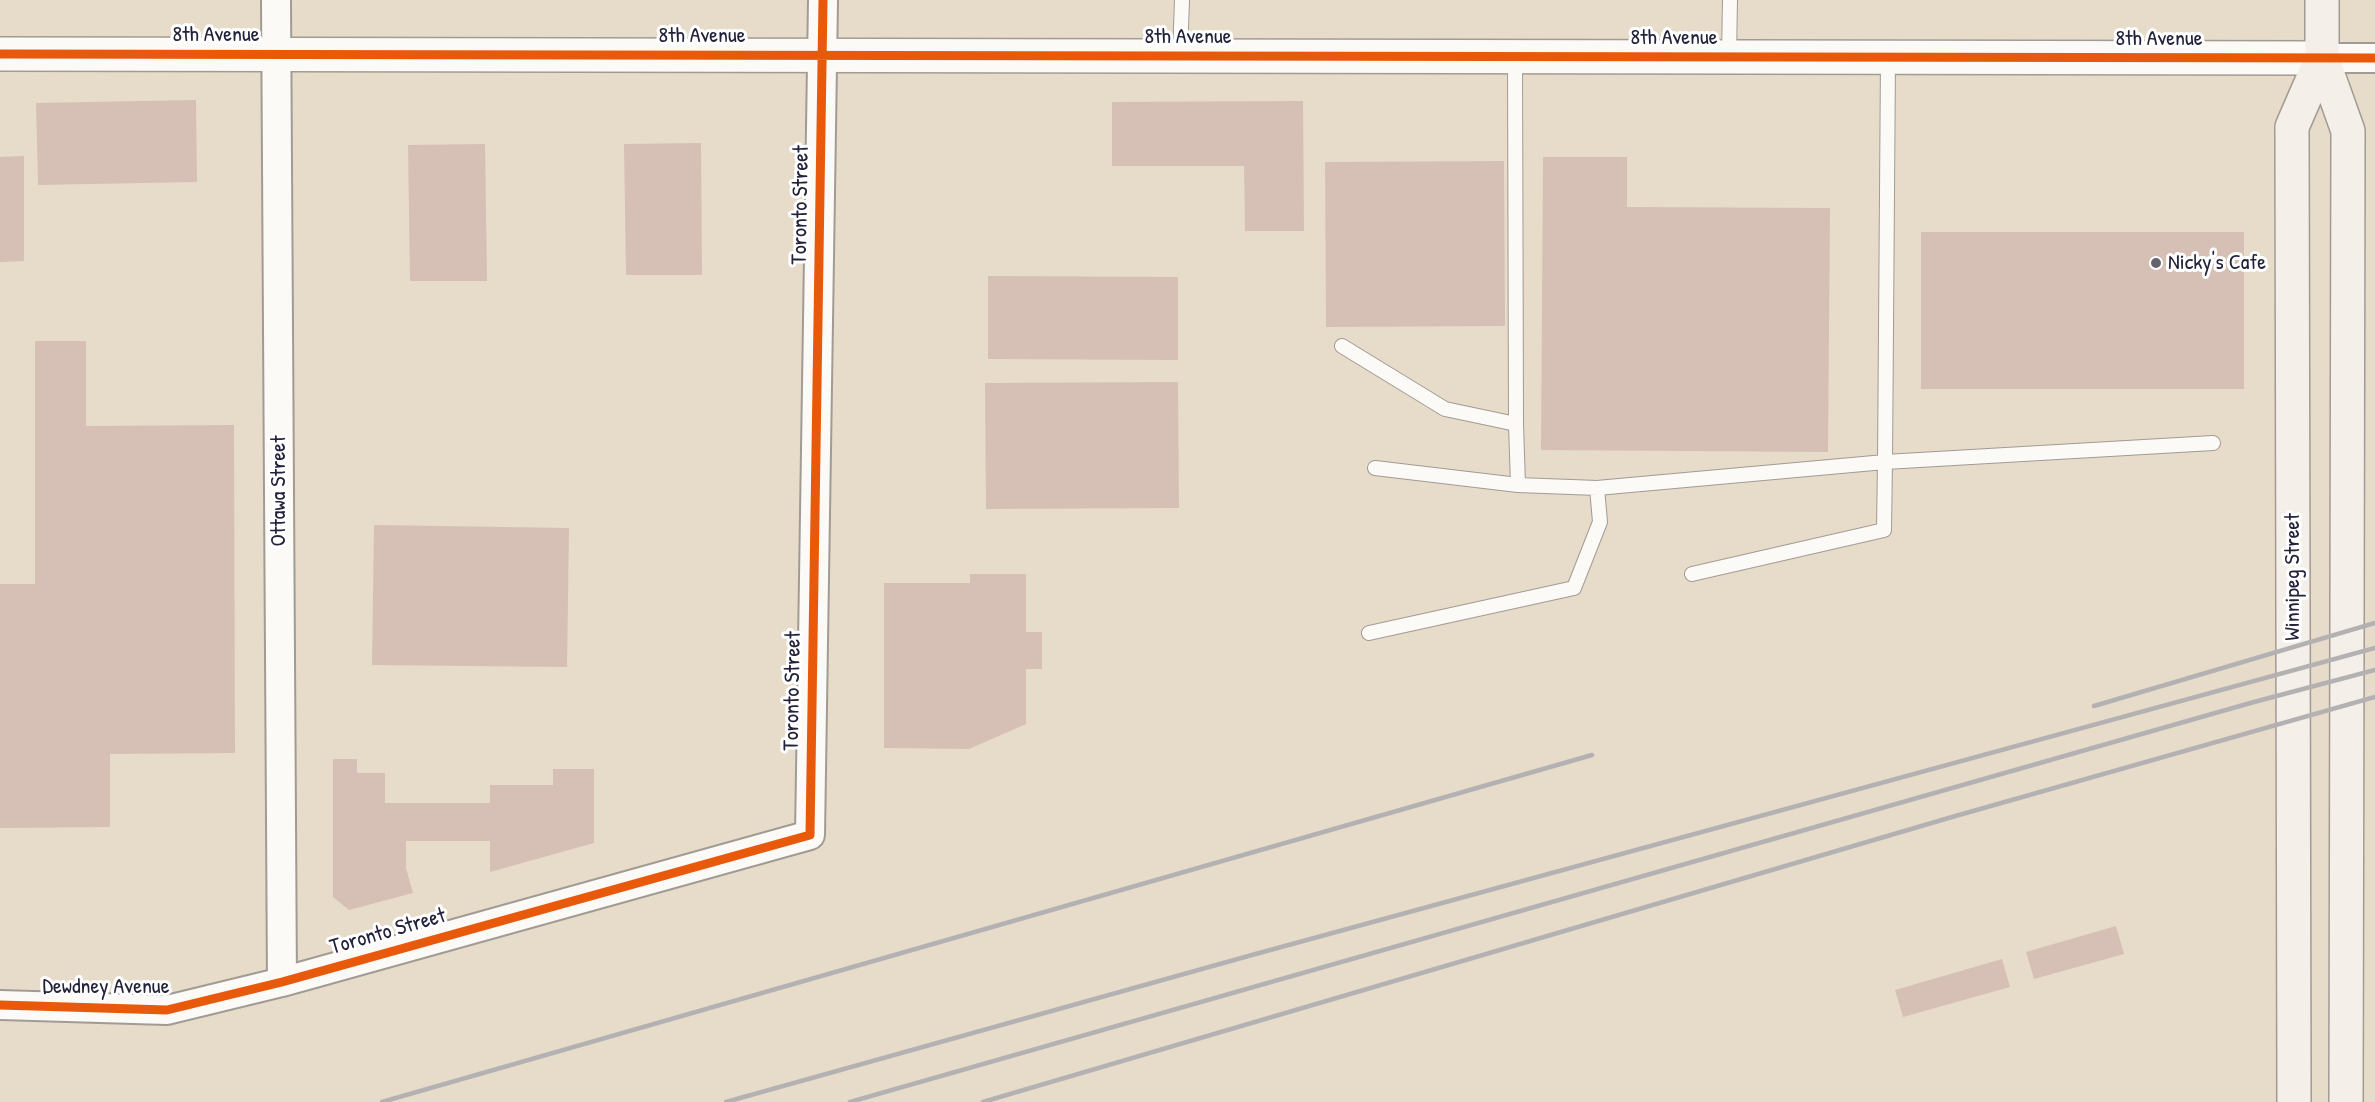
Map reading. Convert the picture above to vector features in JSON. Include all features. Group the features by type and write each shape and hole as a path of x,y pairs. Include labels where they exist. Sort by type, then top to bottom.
{"main road":[{"name":"Winnipeg Street","path":"2322,0 2322,58 2348,131 2346,1102"},
{"name":"Winnipeg Street","path":"2294,1102 2292,127 2322,58"}],"street":[{"name":"Ottawa Street","path":"276,0 282,982"},
{"name":"Toronto Street","path":"282,982 810,835 823,0"},
{"name":"8th Avenue","path":"0,54 2375,58"},
{"name":"Dewdney Avenue","path":"0,1005 167,1010 282,982"}],"lane":[{"path":"1180,56 1182,0"},
{"path":"1729,57 1730,0"},
{"path":"1515,57 1518,485"},
{"path":"1692,574 1884,530 1888,58"},
{"path":"1342,346 1445,409 1516,424"},
{"path":"1375,468 1518,485 1597,488 1885,462 2213,443"},
{"path":"1369,633 1574,588 1600,522 1597,488"}],"building":[{"path":"196,100 197,182 38,185 36,103"},
{"path":"1303,101 1304,231 1245,231 1244,166 1112,166 1112,102"},
{"path":"701,143 702,275 626,275 624,144"},
{"path":"485,144 487,281 410,281 408,145"},
{"path":"24,156 24,261 0,262 0,157"},
{"path":"1543,157 1627,157 1627,207 1830,208 1828,452 1541,450"},
{"path":"1504,161 1505,326 1326,327 1325,162"},
{"path":"1921,232 2244,232 2244,389 1921,389"},
{"path":"988,276 1178,277 1178,360 988,359"},
{"path":"35,341 86,341 86,426 234,425 235,753 110,754 110,827 0,828 0,584 35,584"},
{"path":"1178,382 1179,508 986,509 985,383"},
{"path":"374,525 569,528 567,667 372,665"},
{"path":"970,574 1026,574 1026,632 1042,632 1042,669 1026,669 1026,724 969,749 884,748 884,583 970,583"},
{"path":"333,759 357,759 357,773 385,773 385,803 490,803 490,785 553,785 553,769 594,769 594,843 490,872 490,841 406,841 406,868 413,893 349,910 333,897"},
{"path":"2116,926 2124,954 2034,979 2026,952"},
{"path":"2002,959 2010,987 1903,1017 1895,990"}],"railway":[{"path":"2094,706 2375,623"},
{"path":"726,1102 1252,955 2375,648"},
{"path":"850,1102 2254,702 2375,670"},
{"path":"983,1102 1952,817 2375,697"},
{"path":"382,1102 1592,755"}],"cycle path":[{"path":"0,1005 167,1010 282,982 810,835 823,0"},
{"path":"0,54 2375,58"}],"place":[{"name":"Nicky's Cafe","path":"2156,263"}]}
